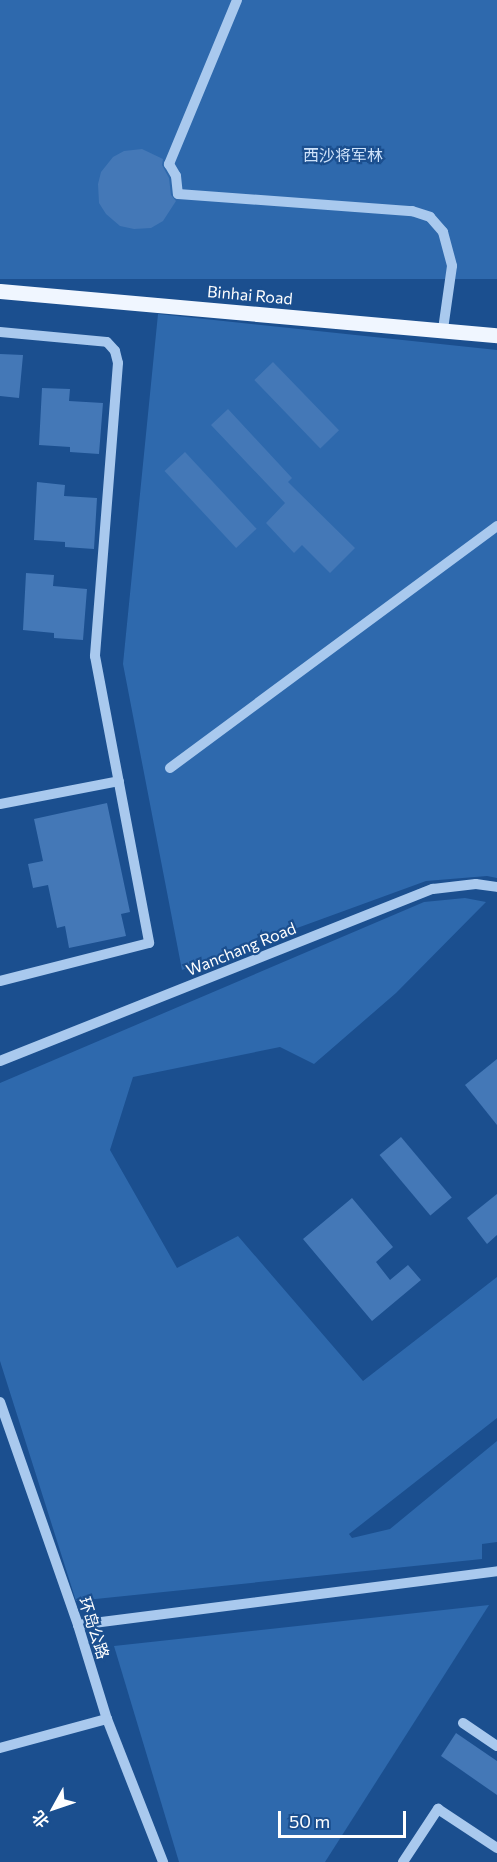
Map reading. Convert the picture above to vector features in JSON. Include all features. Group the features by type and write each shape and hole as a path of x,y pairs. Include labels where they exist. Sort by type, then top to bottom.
{"main road":[{"name":"Binhai Road","path":"0,291 497,335"}],"street":[{"path":"237,0 170,164 176,176 178,194 412,211 429,217 443,232 452,266 443,329"},
{"path":"0,332 107,342 115,351 118,363 95,656 149,943 0,981"},
{"path":"170,768 497,526"},
{"path":"0,804 119,781"},
{"name":"Wanchang Road","path":"0,1061 433,889 476,884 497,887"},
{"name":"环岛公路","path":"0,1404 78,1625 107,1719 163,1862"},
{"path":"78,1625 497,1571"},
{"path":"0,1748 107,1719"},
{"path":"463,1724 497,1746"},
{"path":"403,1862 438,1809 497,1848"}],"green space":[{"name":"西沙将军林","path":"0,0 497,0 497,279 0,279"},
{"path":"158,314 497,350 497,878 487,876 426,881 182,970 123,664"},
{"path":"465,898 486,902 396,993 314,1064 280,1047 133,1077 110,1150 177,1268 238,1236 363,1381 497,1277 497,1418 349,1534 352,1538 390,1529 497,1441 497,1542 482,1544 482,1559 76,1601 0,1361 0,1083 424,902"},
{"path":"489,1605 325,1862 179,1862 114,1646"}],"building":[{"path":"142,149 163,159 162,165 169,178 171,195 176,201 163,221 151,228 134,229 120,226 106,214 99,203 98,184 101,172 113,157 124,151"},
{"path":"0,354 23,355 19,398 0,396"},
{"path":"273,362 339,430 320,448 254,380"},
{"path":"42,388 70,389 69,401 103,403 99,454 70,452 70,447 39,445"},
{"path":"228,409 292,478 288,482 355,548 330,573 302,545 294,553 266,523 285,503 211,425"},
{"path":"185,452 257,529 236,548 165,471"},
{"path":"37,482 65,485 64,496 97,498 94,549 65,547 65,542 34,540"},
{"path":"26,573 54,575 53,586 87,589 83,640 54,638 54,633 23,630"},
{"path":"107,803 130,912 121,914 126,936 69,948 65,926 57,928 48,885 33,888 28,864 43,861 34,819"},
{"path":"497,1059 497,1125 465,1085"},
{"path":"401,1137 452,1198 430,1216 380,1155"},
{"path":"497,1194 497,1235 487,1244 467,1218"},
{"path":"352,1198 393,1247 376,1262 390,1280 408,1265 421,1280 372,1321 303,1239"},
{"path":"456,1733 497,1761 497,1795 441,1756"}]}
